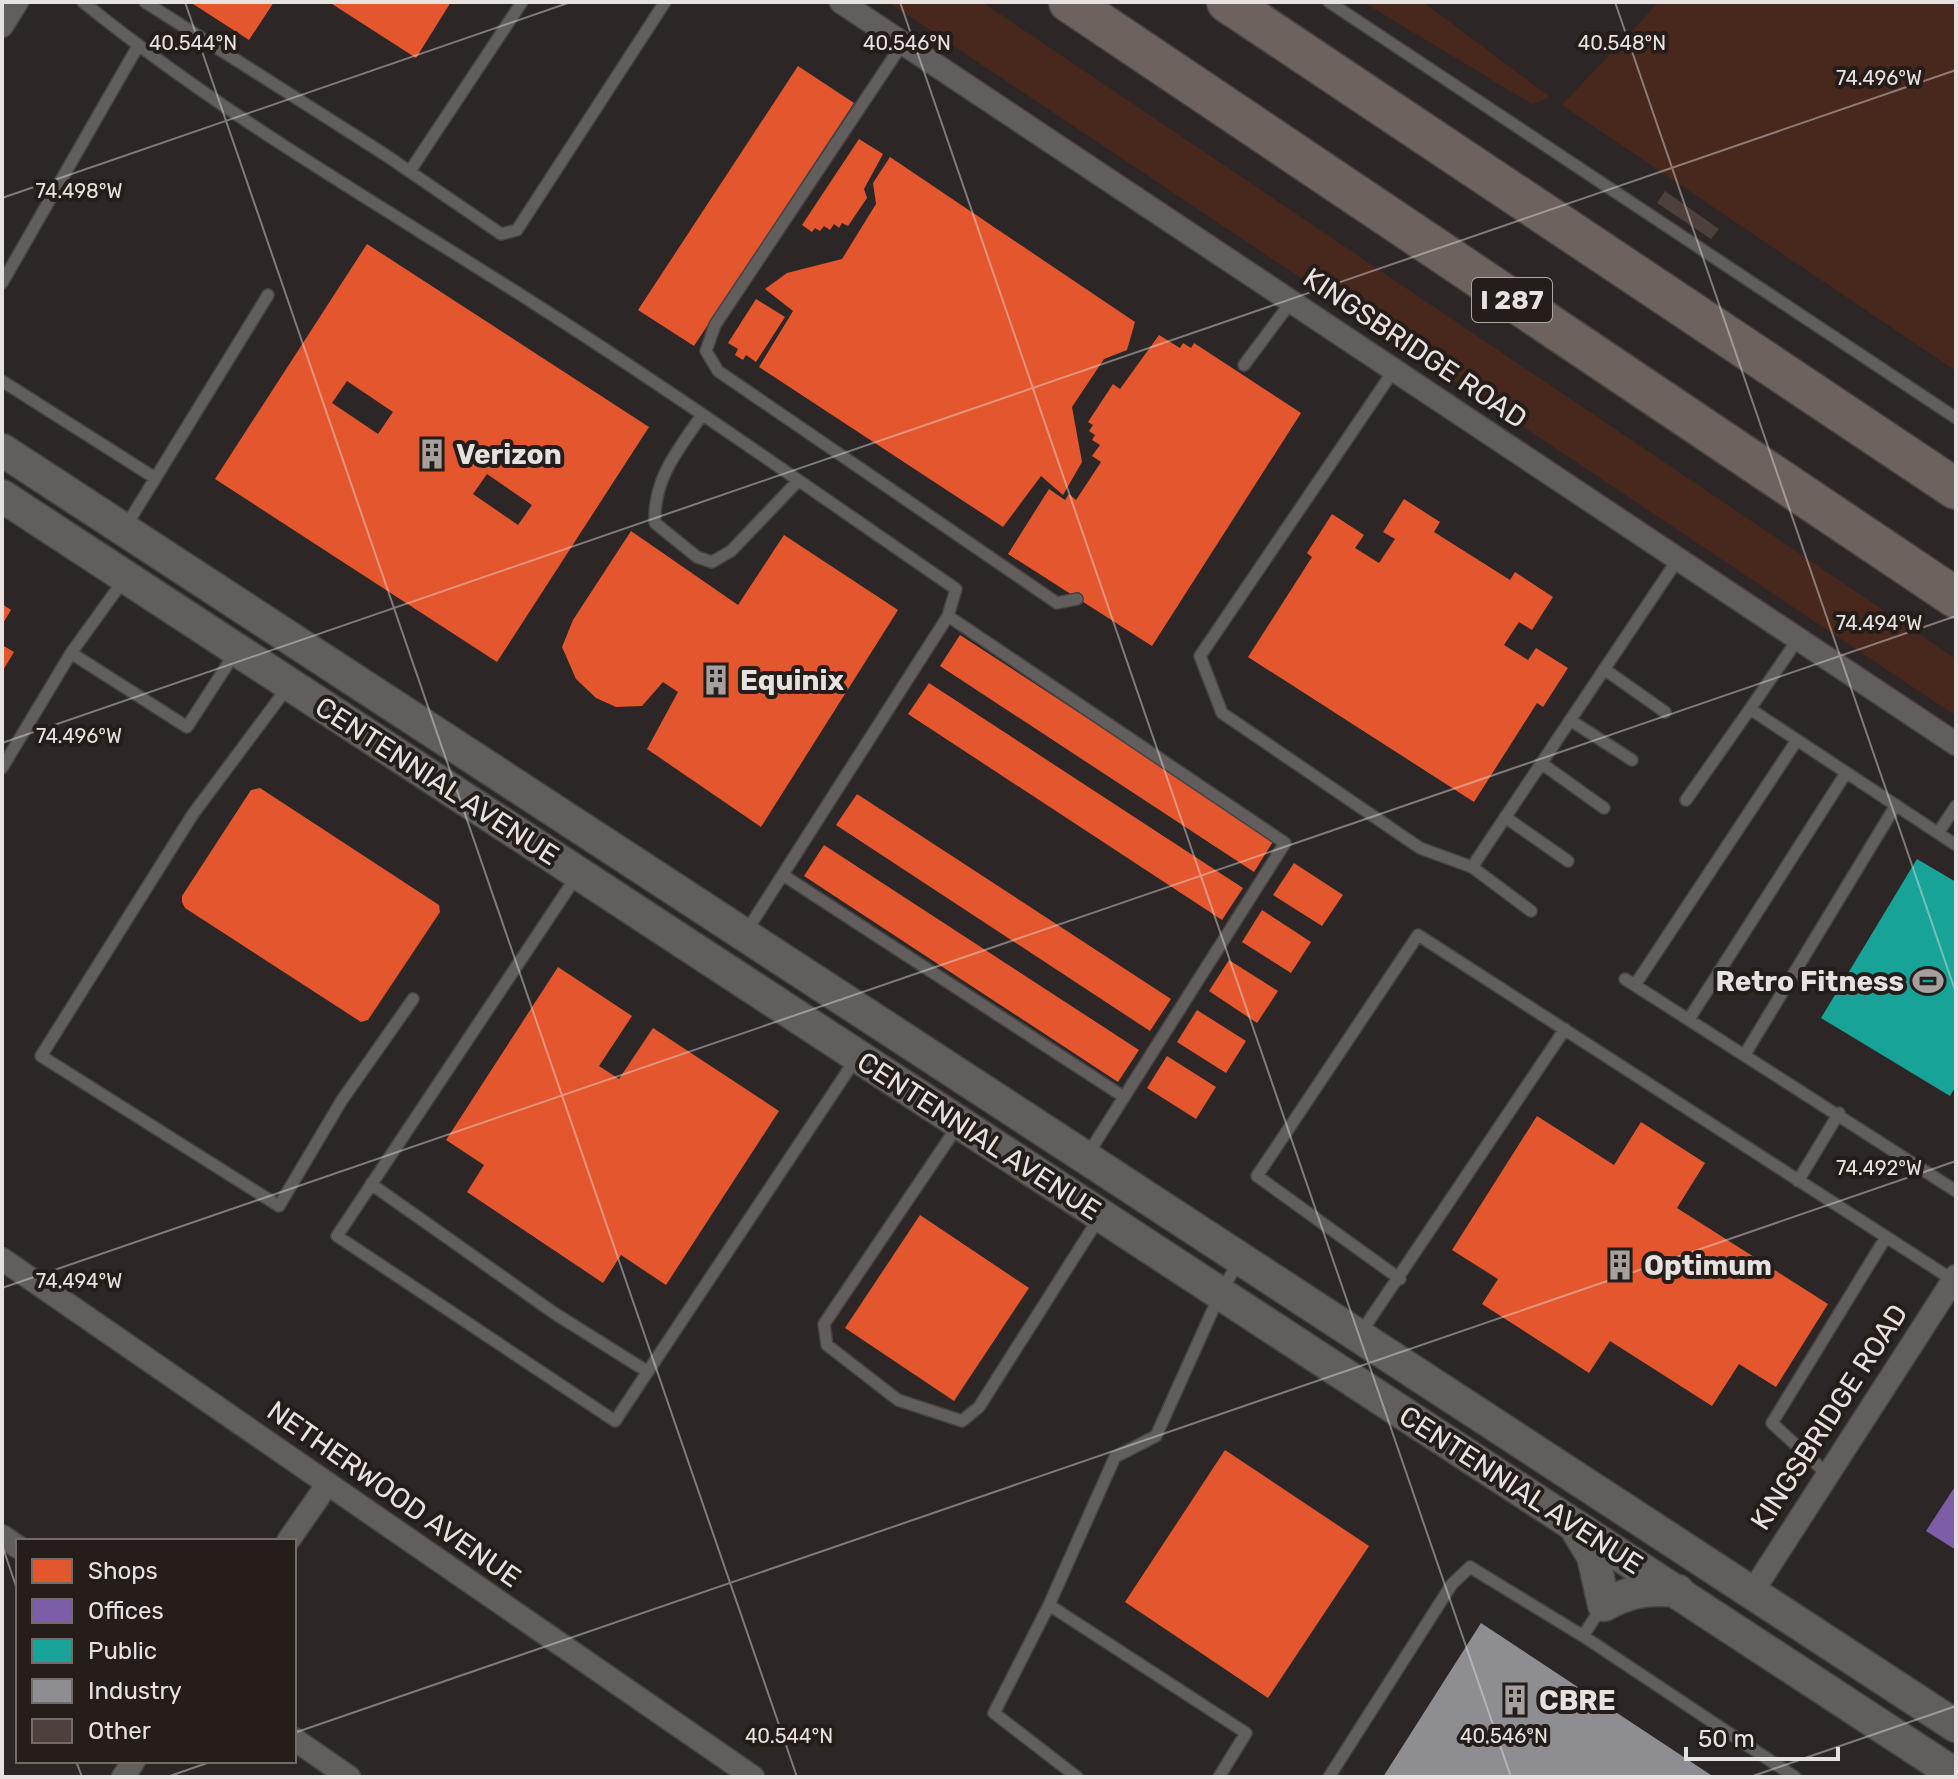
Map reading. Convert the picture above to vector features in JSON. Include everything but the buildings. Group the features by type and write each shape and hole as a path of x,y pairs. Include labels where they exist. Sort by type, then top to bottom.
{"highway":[{"name":"I 287","path":"1069,2 1956,598"},
{"path":"1227,2 1956,489"}],"main road":[{"name":"CENTENNIAL AVENUE","path":"2,450 1956,1726"},
{"name":"CENTENNIAL AVENUE","path":"2,496 1956,1775"},
{"path":"1576,1528 1593,1556 1604,1605 1626,1593 1648,1588 1678,1591"}],"street":[{"path":"2,26 17,2"},
{"name":"KINGSBRIDGE ROAD","path":"841,2 1956,744"},
{"name":"NETHERWOOD AVENUE","path":"2,1259 753,1777"},
{"name":"KINGSBRIDGE ROAD","path":"1753,1591 1955,1278"},
{"path":"289,1539 327,1485"},
{"path":"296,1740 349,1777"}],"lane":[{"path":"83,2 244,123 537,305 956,589 948,616 744,934"},
{"path":"145,2 410,171 501,234 517,230 665,2"},
{"path":"410,171 522,2"},
{"path":"1329,2 1956,418"},
{"path":"903,43 715,325 706,351 718,371 1057,603 1077,599"},
{"path":"2,283 138,46"},
{"path":"123,529 268,295"},
{"path":"1244,365 1291,302"},
{"path":"1394,370 1200,656 1222,713 1420,848 1472,867 1531,911"},
{"path":"2,381 155,478"},
{"path":"702,415 662,474 654,499 655,523 697,557 712,562 731,551 798,481"},
{"path":"1472,867 1678,559"},
{"path":"2,768 71,653 126,577"},
{"path":"948,616 1285,843 1086,1157"},
{"path":"1686,800 1798,639"},
{"path":"71,653 187,727 237,650"},
{"path":"1604,669 1665,712"},
{"path":"289,684 193,814 41,1056 279,1206 342,1100 413,999"},
{"path":"1750,709 1956,845"},
{"path":"1570,720 1632,760"},
{"path":"1797,740 1630,982 1839,1113 1956,1191"},
{"path":"1541,763 1604,808"},
{"path":"1689,1019 1846,773"},
{"path":"1745,1054 1896,805"},
{"path":"1938,833 1956,806"},
{"path":"1505,817 1568,861"},
{"path":"578,873 337,1236 615,1421 858,1056"},
{"path":"783,875 1124,1097"},
{"path":"1400,1279 1257,1176 1418,935 1798,1181 1955,1278"},
{"path":"1359,1335 1400,1279 1565,1029"},
{"path":"1798,1181 1839,1113"},
{"path":"960,1123 824,1324 827,1345 898,1400 962,1421 979,1407 1100,1215"},
{"path":"371,1184 554,1313 648,1372"},
{"path":"1828,1475 1772,1423 1886,1237"},
{"path":"1077,1777 994,1713 1049,1605 1115,1457 1156,1436 1220,1294 1241,1258"},
{"path":"1329,1777 1452,1584 1470,1567 1583,1636 1795,1777"},
{"path":"1049,1605 1246,1733 1219,1777"},
{"path":"1583,1636 1604,1605"}],"shaded area":[{"path":"888,2 982,2 1956,659 1956,716"},
{"path":"1363,2 1423,2 1550,97 1532,104"},
{"path":"1659,2 1956,2 1956,371 1562,105"}],"place":[{"name":"Verizon","path":"432,454"},
{"name":"Equinix","path":"716,680"},
{"name":"Retro Fitness","path":"1928,981"},
{"name":"Optimum","path":"1620,1265"},
{"name":"CBRE","path":"1515,1700"}]}
